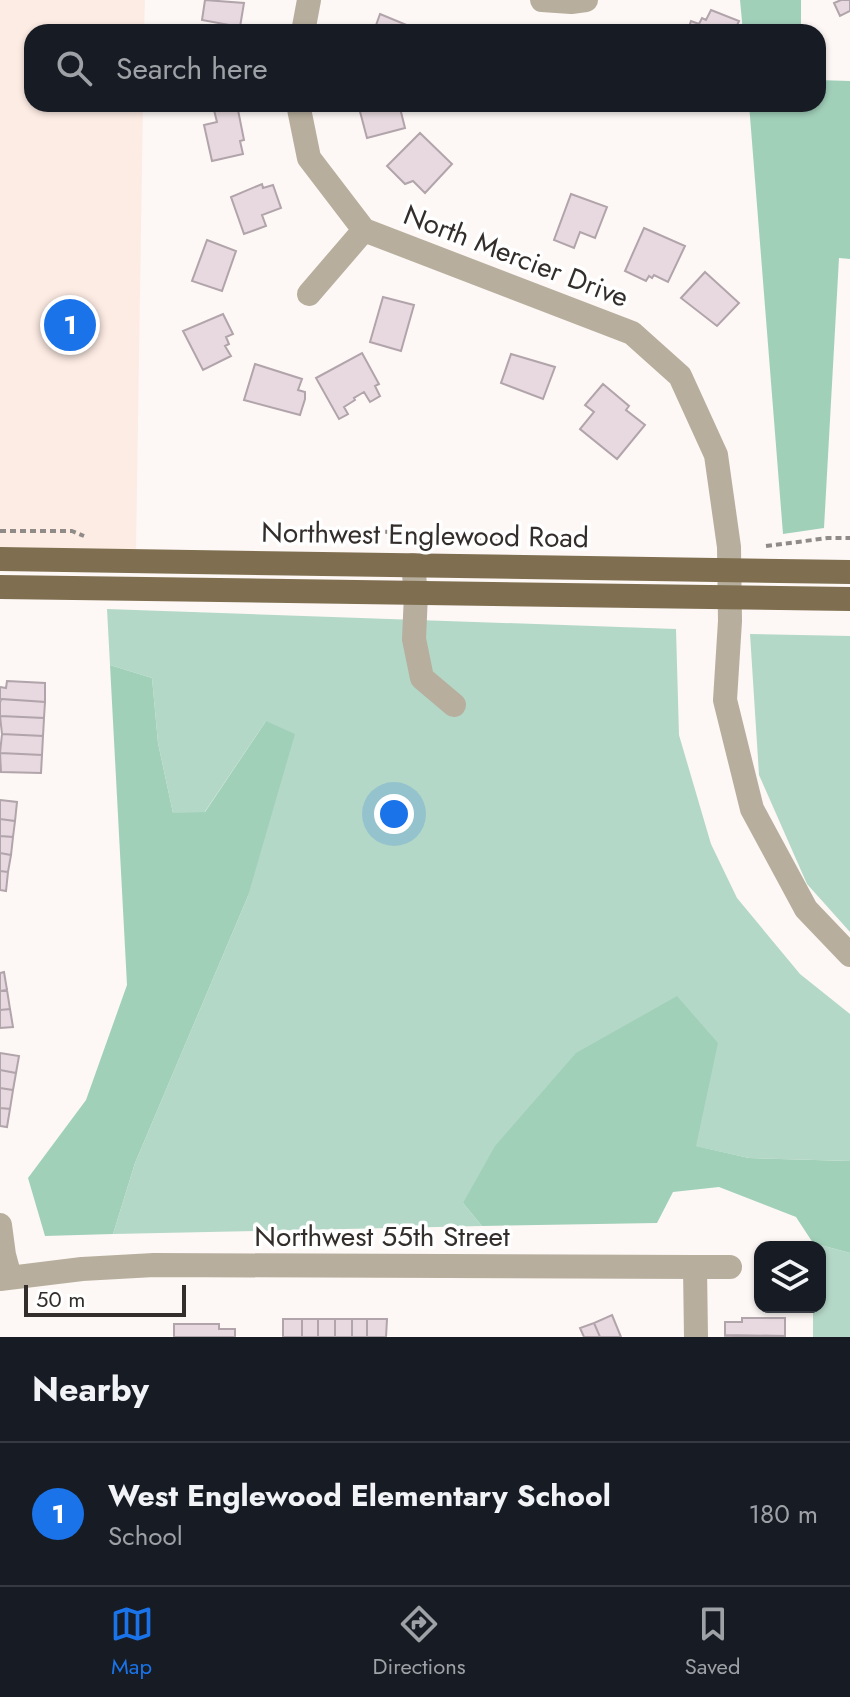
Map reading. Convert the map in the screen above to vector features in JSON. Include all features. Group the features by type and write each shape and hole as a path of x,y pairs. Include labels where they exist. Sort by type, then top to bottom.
{"main road":[{"name":"Northwest Englewood Road","path":"0,559 850,572"},
{"name":"Northwest Englewood Road","path":"0,587 850,599"}],"street":[{"path":"304,24 309,0"},
{"path":"542,0 586,0"},
{"name":"North Mercier Drive","path":"300,112 309,158 364,230 632,333 680,376 716,455 730,568 725,700 752,809 806,909 850,955"},
{"name":"North Mercier Drive","path":"309,294 364,230"},
{"path":"413,565 416,594 414,639 422,678 454,705"},
{"path":"0,1225 4,1266"},
{"name":"Northwest 55th Street","path":"4,1266 730,1267"},
{"path":"695,1267 696,1337"}],"path":[{"path":"757,547 850,538"}],"shaded area":[{"path":"0,0 145,0 144,24 24,24 24,112 143,112 136,550 0,547"}],"green space":[{"path":"740,0 801,0 801,24 742,24"},
{"path":"826,80 850,81 850,259 839,258 824,528 783,534 750,112 826,112"},
{"path":"107,609 676,629 679,735 711,844 737,898 800,974 850,1014 850,1161 749,1158 695,1146 704,1098 463,1203 482,1226 113,1234 135,1163 248,896 266,721 204,813 173,813 158,743 152,678 110,665"},
{"path":"750,634 850,636 850,932 807,884 759,775"},
{"path":"110,665 152,678 158,743 173,813 205,812 266,721 295,734 248,896 135,1163 113,1234 45,1236 28,1178 86,1100 127,985"},
{"path":"677,996 718,1043 696,1146 749,1158 850,1161 850,1253 826,1247 826,1241 812,1241 796,1217 719,1187 673,1192 657,1223 482,1226 463,1203 495,1146 576,1053"},
{"path":"826,1247 850,1253 850,1337 813,1337 813,1313 826,1313"}],"building":[{"path":"205,0 244,3 240,24 202,20"},
{"path":"850,0 850,11 840,16 834,3"},
{"path":"711,10 739,21 738,24 699,24 702,18 706,20"},
{"path":"380,14 404,24 376,24"},
{"path":"214,112 238,112 244,140 240,141 243,154 212,161 204,125 217,122"},
{"path":"360,112 401,112 405,128 367,138"},
{"path":"420,133 452,164 425,193 413,181 405,184 387,166"},
{"path":"262,184 263,188 273,185 281,208 262,215 266,226 244,234 231,197"},
{"path":"571,194 607,207 595,238 580,232 574,248 554,240"},
{"path":"644,228 685,246 668,282 654,275 646,281 625,271"},
{"path":"207,240 236,251 222,291 192,281"},
{"path":"705,272 739,303 717,326 681,298"},
{"path":"383,297 414,305 401,351 370,342"},
{"path":"223,314 233,334 226,337 229,344 225,346 231,356 203,370 183,331"},
{"path":"362,353 379,384 375,386 380,396 370,402 364,392 344,407 348,414 339,419 316,378"},
{"path":"511,354 555,367 543,399 501,383"},
{"path":"255,364 302,379 298,390 305,392 305,399 300,415 244,400"},
{"path":"603,384 629,406 626,410 645,425 617,459 580,429 594,412 585,405"},
{"path":"7,681 45,683 45,702 0,699 0,687 6,688"},
{"path":"2,699 45,702 44,718 0,716"},
{"path":"0,716 44,718 43,736 2,734"},
{"path":"2,734 43,736 42,755 0,753"},
{"path":"0,753 42,755 41,773 1,772"},
{"path":"0,800 17,802 15,821 0,819"},
{"path":"0,819 15,821 13,837 0,836"},
{"path":"0,836 13,837 11,855 0,853"},
{"path":"0,853 11,855 8,872 0,871"},
{"path":"0,871 8,872 6,891 0,890"},
{"path":"4,972 7,990 0,991 0,973"},
{"path":"7,990 10,1009 0,1010 0,991"},
{"path":"10,1009 13,1027 0,1028 0,1010"},
{"path":"0,1053 19,1056 16,1073 0,1070"},
{"path":"0,1070 16,1073 13,1090 0,1088"},
{"path":"0,1088 13,1090 10,1109 0,1108"},
{"path":"0,1108 10,1109 7,1127 0,1126"},
{"path":"612,1315 621,1337 600,1337 594,1323"},
{"path":"742,1318 785,1318 785,1336 725,1335 725,1322 742,1322"},
{"path":"283,1319 302,1319 302,1337 283,1337"},
{"path":"302,1319 318,1319 318,1337 302,1337"},
{"path":"318,1319 335,1319 335,1337 318,1337"},
{"path":"335,1319 352,1319 352,1337 335,1337"},
{"path":"352,1319 367,1319 367,1337 352,1337"},
{"path":"367,1319 387,1319 386,1337 367,1337"},
{"path":"594,1323 600,1337 584,1337 580,1328"},
{"path":"174,1324 219,1324 219,1329 235,1329 235,1337 174,1337"},
{"path":"785,1336 785,1337 725,1337"}],"place":[{"name":"West Englewood Elementary School","path":"70,325"}]}
